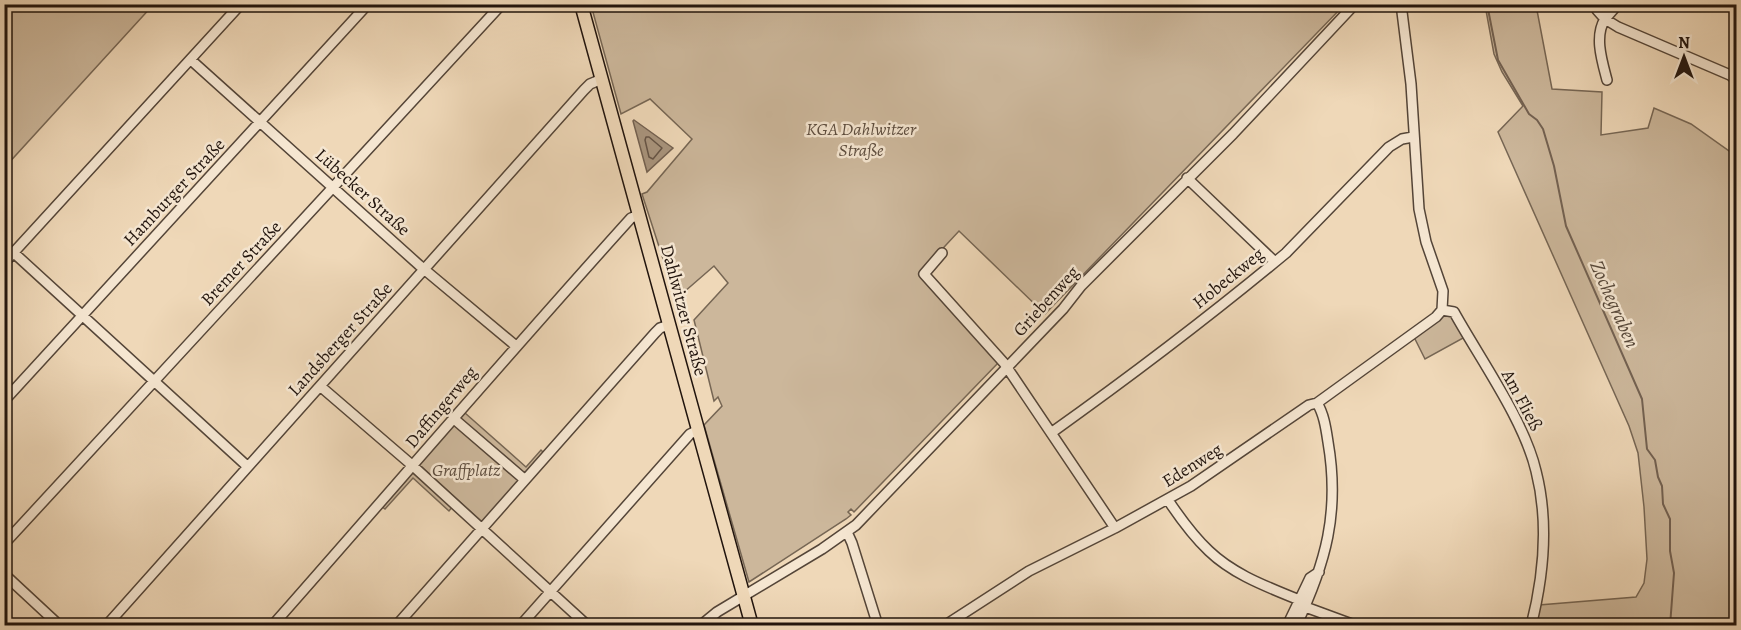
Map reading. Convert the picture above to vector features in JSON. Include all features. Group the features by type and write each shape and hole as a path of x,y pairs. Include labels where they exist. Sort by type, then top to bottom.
{"main road":[{"name":"Dahlwitzer Straße","path":"581,4 752,626"}],"street":[{"path":"4,263 241,4"},
{"name":"Hamburger Straße","path":"4,401 368,4"},
{"name":"Bremer Straße","path":"4,544 502,4"},
{"name":"Griebenweg","path":"700,626 717,612 847,532 928,452 1063,309 1081,286 1233,134 1355,4"},
{"path":"1401,4 1411,84 1419,210 1426,242 1443,291 1442,310"},
{"path":"1595,4 1605,19 1618,27 1733,77 1737,66"},
{"path":"1607,80 1600,46 1601,31 1605,19 1618,4"},
{"name":"Lübecker Straße","path":"191,60 425,269 516,346"},
{"name":"Landsberger Straße","path":"111,624 247,466 584,90 602,79"},
{"name":"Hobeckweg","path":"1051,433 1199,324 1275,262 1389,147 1413,137"},
{"path":"1187,178 1275,262"},
{"name":"Daffingerweg","path":"272,626 516,346 631,218 639,215"},
{"path":"14,253 247,466"},
{"path":"942,254 924,274 985,340 1006,368 1114,528"},
{"name":"Edenweg","path":"944,626 1029,571 1167,500 1228,462 1309,405 1317,403 1437,317 1442,310"},
{"name":"Am Fließ","path":"1442,310 1454,312 1507,403 1527,444 1536,471 1542,512 1543,542 1539,591 1531,626"},
{"path":"396,626 655,333 660,328 669,325"},
{"path":"320,386 413,466 588,626"},
{"path":"1287,626 1317,581 1329,536 1332,497 1330,461 1326,431 1321,409 1317,403"},
{"path":"453,418 524,479"},
{"path":"520,626 690,434 698,430"},
{"path":"1167,500 1191,532 1215,556 1238,573 1301,604 1357,626"},
{"path":"847,532 878,626"},
{"path":"4,574 60,626"},
{"path":"1296,626 1301,604"}],"green space":[{"path":"4,5 153,5 5,167"},
{"name":"KGA Dahlwitzer Straße","path":"591,5 1344,5 1045,314 959,231 919,274 947,301 999,362 854,512 851,509 848,512 851,515 749,582 704,425 722,406 718,397 714,401 694,320 728,283 714,266 676,299 642,194 647,192 692,139 650,99 621,114"},
{"path":"1485,5 1536,5 1552,89 1602,92 1601,135 1648,128 1654,108 1691,124 1736,156 1736,625 1535,625 1539,605 1636,597 1644,583 1647,559 1644,507 1638,453 1629,426 1498,132 1523,106 1494,54"},
{"path":"1450,313 1465,337 1425,359 1414,337 1443,315"},
{"path":"465,413 526,467 541,450 545,454 527,474 522,475 458,419"},
{"name":"Graffplatz","path":"454,423 519,478 519,482 484,521 481,521 418,464"},
{"path":"413,472 453,506 449,511 413,478 385,509 381,506"}],"water":[{"path":"633,121 673,148 647,172"}],"waterway":[{"name":"Zochegraben","path":"1487,4 1498,60 1529,114 1543,129 1554,166 1566,226 1642,399 1647,449 1655,460 1662,486 1663,504 1670,519 1670,551 1674,573 1670,626"}]}
